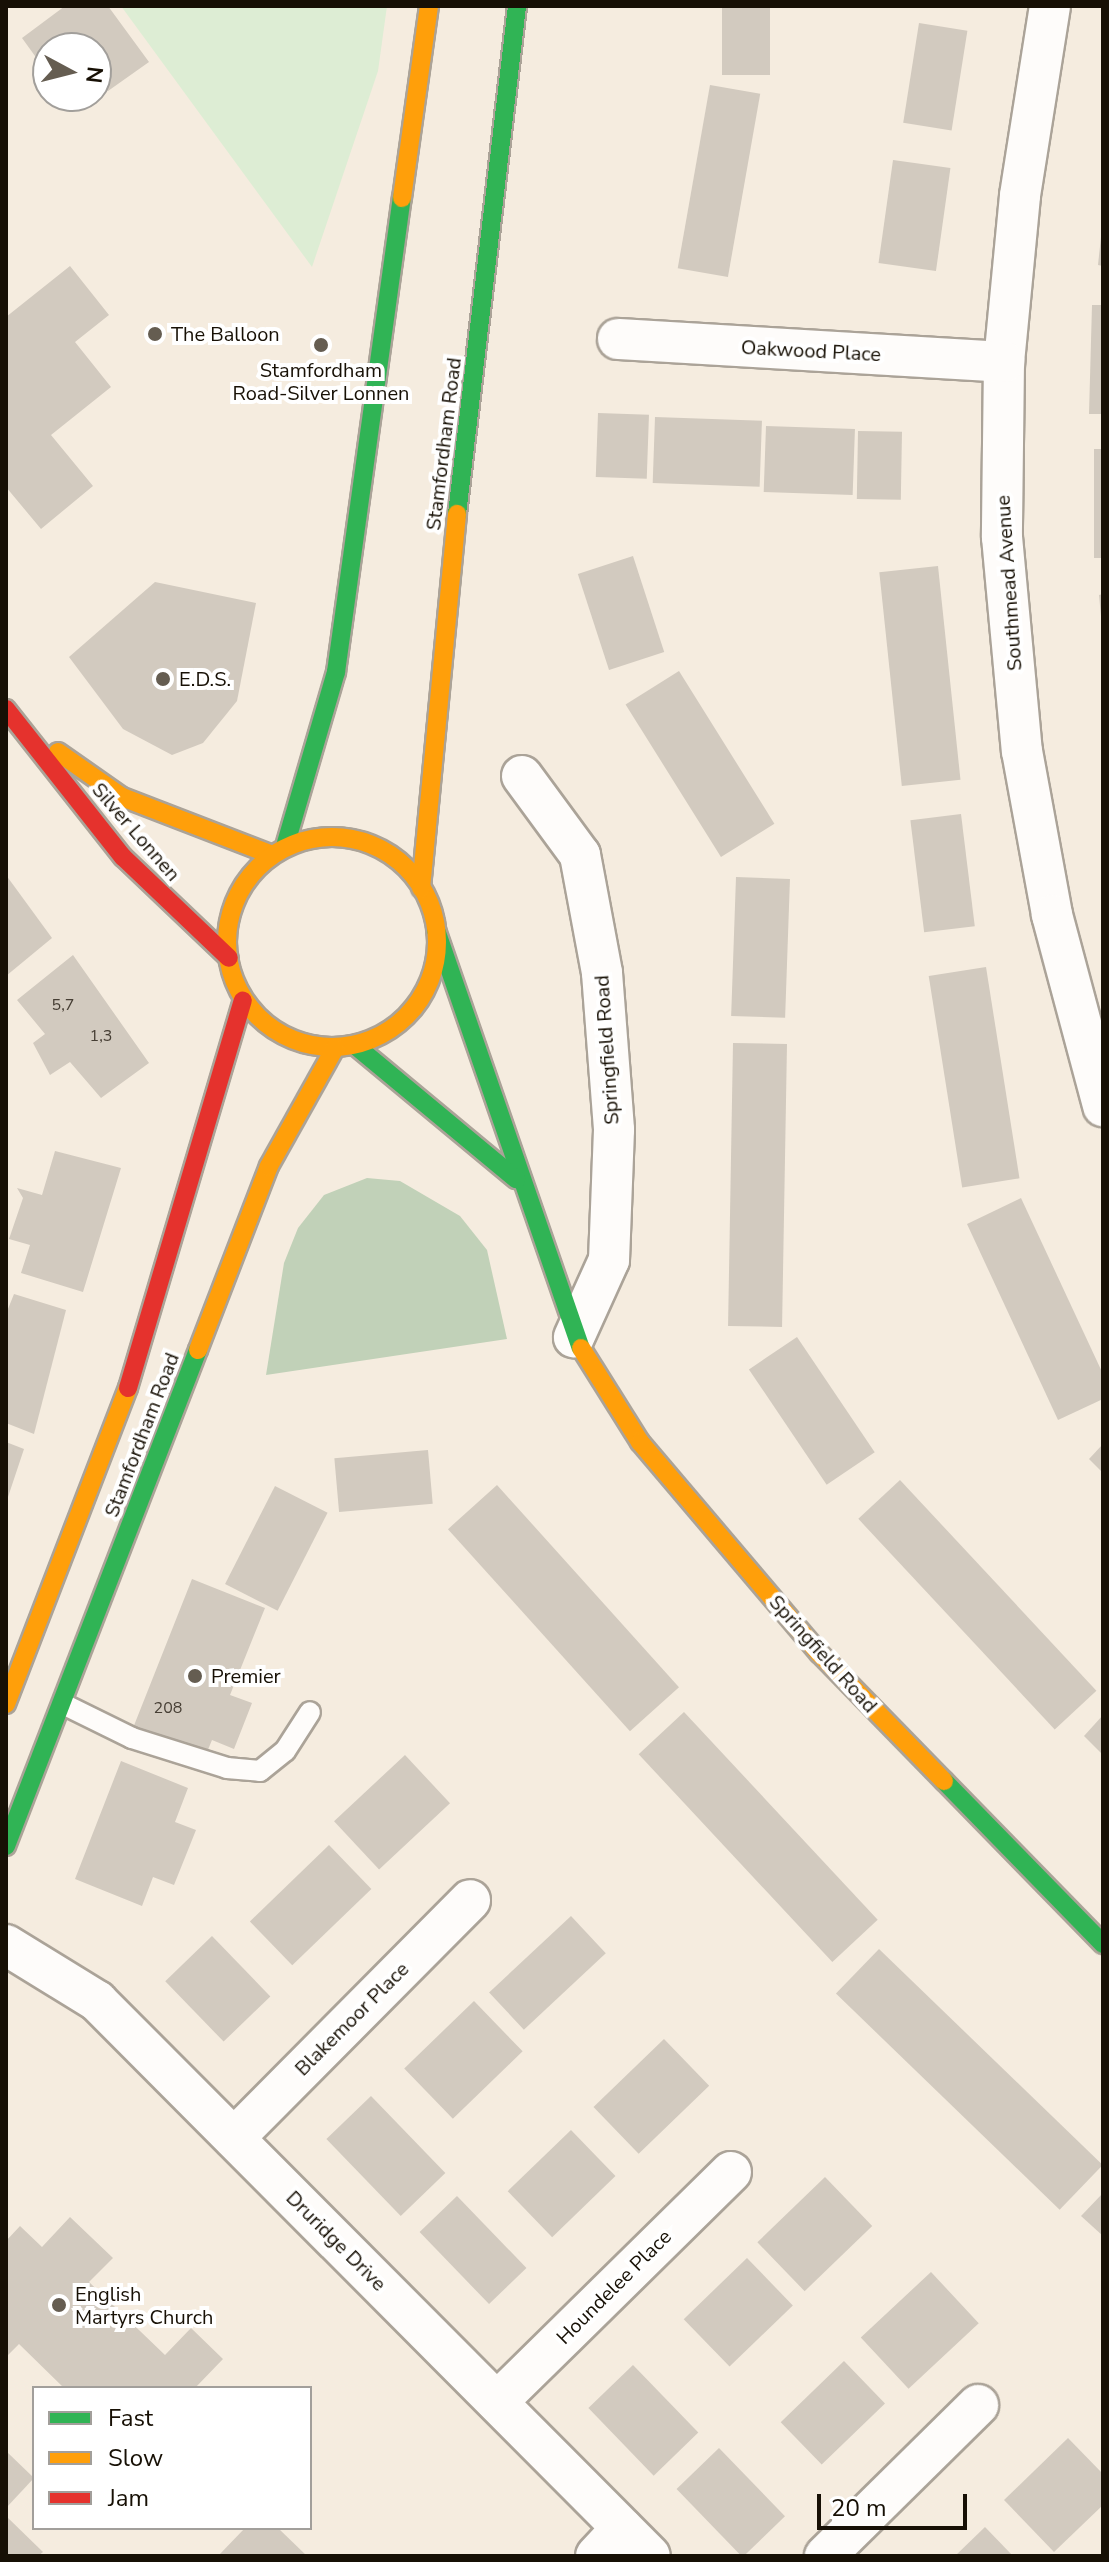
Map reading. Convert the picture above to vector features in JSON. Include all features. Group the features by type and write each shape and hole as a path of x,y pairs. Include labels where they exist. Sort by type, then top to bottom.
{"main road":[{"path":"286,843 336,672 429,6"},
{"name":"Stamfordham Road","path":"421,888 439,667 517,6"},
{"name":"Silver Lonnen","path":"6,709 123,857 229,958"},
{"name":"Silver Lonnen","path":"20,726 122,797 270,854"},
{"path":"325,835 370,844 421,888 436,930 431,978 420,1002 404,1021 357,1047 335,1048 283,1037 243,1001 229,958 239,900 270,854 286,843 325,835"},
{"name":"Springfield Road","path":"436,930 574,1337 640,1442 819,1653 1103,1944"},
{"name":"Stamfordham Road","path":"6,1704 151,1322 243,1001"},
{"path":"357,1047 520,1184"},
{"name":"Stamfordham Road","path":"6,1846 269,1166 335,1048"}],"street":[{"name":"Southmead Avenue","path":"1050,6 1020,196 1004,362 1002,537 1022,751 1052,915 1103,1106"},
{"name":"Oakwood Place","path":"618,339 1004,362"},
{"name":"Springfield Road","path":"522,776 580,855 602,973 614,1130 609,1260 574,1337"},
{"name":"Blakemoor Place","path":"234,2138 470,1900"},
{"name":"Druridge Drive","path":"6,1945 97,2001 497,2402 609,2542 650,2556"},
{"name":"Houndelee Place","path":"497,2402 731,2172"},
{"path":"825,2556 978,2405"}],"lane":[{"path":"63,1704 132,1738 260,1771 285,1751 310,1712"}],"green space":[{"path":"121,6 387,6 378,71 312,267"},
{"path":"367,1178 400,1181 460,1216 487,1250 507,1339 266,1375 284,1263 298,1228 324,1195"}],"building":[{"path":"65,6 108,6 149,62 112,88 112,32 32,32 32,52 22,38"},
{"path":"722,6 770,6 770,75 722,75"},
{"path":"919,23 967,31 952,130 903,123"},
{"path":"710,85 760,94 728,277 678,268"},
{"path":"893,160 950,168 936,271 879,263"},
{"path":"1103,237 1103,266 1098,265"},
{"path":"70,266 109,315 75,342 111,387 51,435 93,486 41,529 6,487 6,317"},
{"path":"1092,305 1103,305 1103,414 1089,414"},
{"path":"598,413 649,415 647,479 596,477"},
{"path":"655,417 762,421 760,487 653,483"},
{"path":"766,426 855,429 853,495 764,492"},
{"path":"858,431 902,432 901,500 857,499"},
{"path":"1094,449 1103,449 1103,558 1094,558"},
{"path":"633,556 664,652 609,670 578,574"},
{"path":"938,566 960,780 902,786 879,572"},
{"name":"E.D.S.","path":"155,582 256,603 237,701 203,743 172,755 123,729 69,657"},
{"path":"1103,594 1103,616 1101,616 1099,595"},
{"path":"679,671 774,824 721,857 626,704"},
{"path":"961,814 975,926 924,932 910,820"},
{"path":"6,875 52,938 6,976"},
{"path":"736,877 790,879 785,1018 731,1016"},
{"path":"73,955 149,1063 101,1098 70,1062 50,1075 33,1043 45,1034 17,1000"},
{"path":"986,967 1019,1178 962,1187 929,976"},
{"path":"733,1043 787,1044 782,1327 728,1326"},
{"path":"55,1151 121,1168 83,1292 21,1273 30,1245 9,1239 23,1198 17,1188 42,1195"},
{"path":"1021,1198 1103,1374 1103,1399 1058,1420 967,1224"},
{"path":"14,1294 66,1310 34,1434 6,1423 6,1314"},
{"path":"797,1337 875,1452 827,1485 749,1369"},
{"path":"6,1442 24,1449 6,1503"},
{"path":"1103,1444 1103,1473 1089,1459"},
{"path":"428,1450 433,1504 339,1512 334,1458"},
{"path":"900,1480 1096,1691 1055,1730 858,1519"},
{"path":"497,1485 679,1687 630,1731 448,1529"},
{"path":"275,1486 328,1513 278,1611 225,1584"},
{"path":"192,1579 265,1608 230,1695 252,1703 234,1749 212,1740 205,1757 133,1728"},
{"path":"684,1712 878,1920 832,1962 639,1754"},
{"path":"1103,1715 1103,1755 1084,1736"},
{"path":"405,1755 450,1803 379,1869 334,1821"},
{"path":"121,1761 188,1788 175,1822 196,1830 174,1885 153,1877 142,1906 75,1879"},
{"path":"329,1845 371,1889 292,1965 250,1921"},
{"path":"571,1916 606,1953 524,2030 489,1992"},
{"path":"212,1936 270,1996 224,2042 165,1981"},
{"path":"879,1949 1103,2165 1060,2210 836,1994"},
{"path":"474,2001 523,2051 453,2119 404,2068"},
{"path":"664,2039 709,2086 639,2154 594,2107"},
{"path":"371,2096 445,2173 401,2216 326,2139"},
{"path":"571,2130 615,2176 552,2237 508,2191"},
{"path":"825,2177 872,2226 805,2291 757,2242"},
{"path":"1103,2193 1103,2236 1081,2216"},
{"path":"457,2196 526,2268 489,2304 420,2232"},
{"name":"English Martyrs Church","path":"70,2217 113,2258 89,2282 165,2355 191,2328 223,2359 197,2386 62,2386 19,2344 6,2357 6,2241 20,2226 42,2247"},
{"path":"747,2258 793,2305 730,2367 684,2319"},
{"path":"931,2272 979,2323 909,2389 861,2337"},
{"path":"844,2361 885,2403 822,2465 781,2422"},
{"path":"633,2365 698,2433 654,2476 588,2408"},
{"path":"1068,2438 1103,2474 1103,2505 1054,2552 1004,2500"},
{"path":"719,2448 785,2516 741,2556 677,2489"},
{"path":"6,2451 32,2476 32,2480 6,2508"},
{"path":"6,2516 43,2552 38,2556 6,2556"},
{"path":"985,2527 1013,2556 955,2556"},
{"path":"243,2530 280,2530 307,2556 218,2556"}],"traffic: fast":[{"path":"457,514 517,6"},
{"path":"286,843 336,672 402,198"},
{"path":"436,930 581,1348"},
{"path":"357,1047 516,1179"},
{"path":"6,1846 198,1350"},
{"path":"944,1781 1103,1944"}],"traffic: slow":[{"path":"402,198 429,6"},
{"path":"421,888 457,514"},
{"path":"58,752 122,797 270,854"},
{"path":"332,837 372,845 406,868 429,902 437,942 429,982 406,1016 372,1039 332,1047 292,1039 258,1016 235,982 227,942 235,902 258,868 292,845 332,837"},
{"path":"198,1350 269,1166 335,1048"},
{"path":"581,1348 640,1442 819,1653 944,1781"},
{"path":"6,1704 128,1388"}],"traffic: jam":[{"path":"6,709 123,857 229,958"},
{"path":"128,1388 243,1001"}],"place":[{"name":"The Balloon","path":"155,334"},
{"name":"Stamfordham Road-Silver Lonnen","path":"321,345"},
{"name":"E.D.S.","path":"163,679"},
{"name":"Premier","path":"195,1676"},
{"name":"English Martyrs Church","path":"59,2305"}]}
